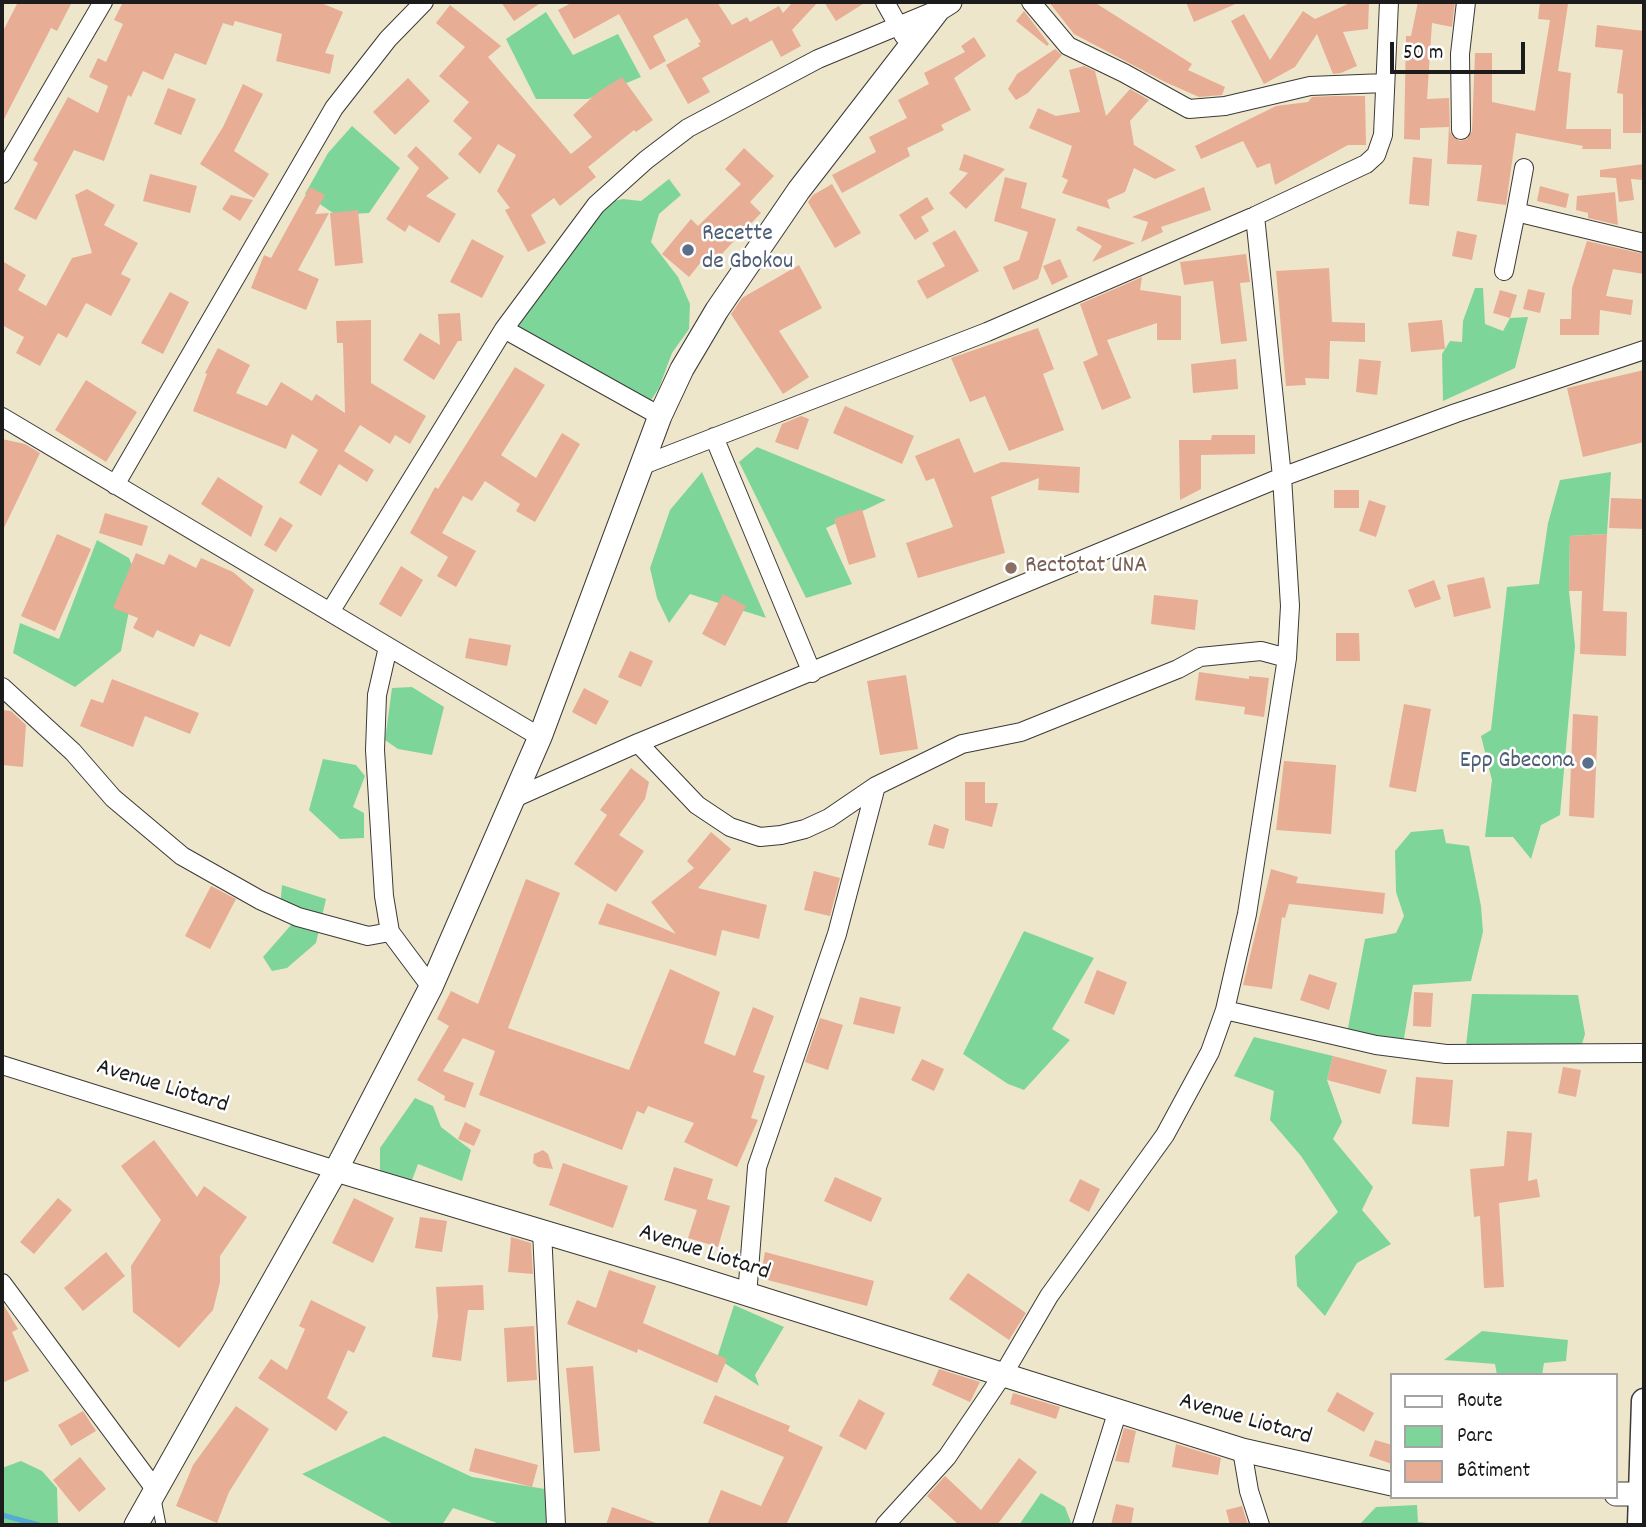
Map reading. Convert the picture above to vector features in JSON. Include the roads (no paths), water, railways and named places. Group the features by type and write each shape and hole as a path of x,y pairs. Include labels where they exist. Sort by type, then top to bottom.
{"main road":[{"path":"1640,1525 1644,1401"}],"street":[{"path":"2,174 103,2"},
{"path":"116,485 334,108 388,39 424,2"},
{"path":"885,2 911,48"},
{"path":"1031,2 1068,47 1124,73 1189,109 1225,106 1310,86 1385,83"},
{"path":"643,465 987,332 1255,216 1366,164 1376,155 1383,135 1389,2"},
{"path":"1461,131 1460,54 1466,2"},
{"path":"330,612 504,329 596,205 646,160 688,128 818,59 942,4"},
{"path":"136,1525 336,1170 431,987 540,737 660,416 682,369 716,310 799,190 911,48 942,4"},
{"path":"1504,271 1524,168"},
{"path":"1516,212 1644,243"},
{"path":"885,1525 947,1457 1004,1373 1049,1296 1164,1135 1210,1052 1225,1010 1247,914 1287,657 1290,606 1282,477 1255,216"},
{"path":"504,329 660,416"},
{"path":"512,799 638,743 1282,477 1457,413 1644,350"},
{"path":"2,417 540,737"},
{"path":"714,437 811,673"},
{"path":"388,647 377,695 374,750 384,896 390,932 431,987"},
{"path":"638,743 697,805 730,827 760,837 805,829 829,818 876,786 962,744 1021,732 1178,669 1200,657 1261,650 1287,657"},
{"path":"2,687 73,752 113,798 181,856 260,900 298,916 368,936 390,932"},
{"path":"747,1296 757,1167 837,934 876,786"},
{"path":"1225,1010 1376,1045 1447,1054 1644,1053"},
{"name":"Avenue Liotard","path":"2,1065 336,1170 1004,1373 1242,1450 1390,1484"},
{"path":"542,1231 556,1525"},
{"path":"2,1283 155,1489"},
{"path":"1082,1525 1118,1410"},
{"path":"1242,1450 1249,1491 1260,1525"},
{"path":"1618,1493 1643,1494"}],"lane":[{"path":"155,1489 161,1525"}],"waterway":[{"path":"2,1515 39,1525"}],"place":[{"name":"Recette de Gbokou","path":"688,250"},
{"name":"Rectotat UNA","path":"1011,568"},
{"name":"Epp Gbecona","path":"1588,763"}]}
